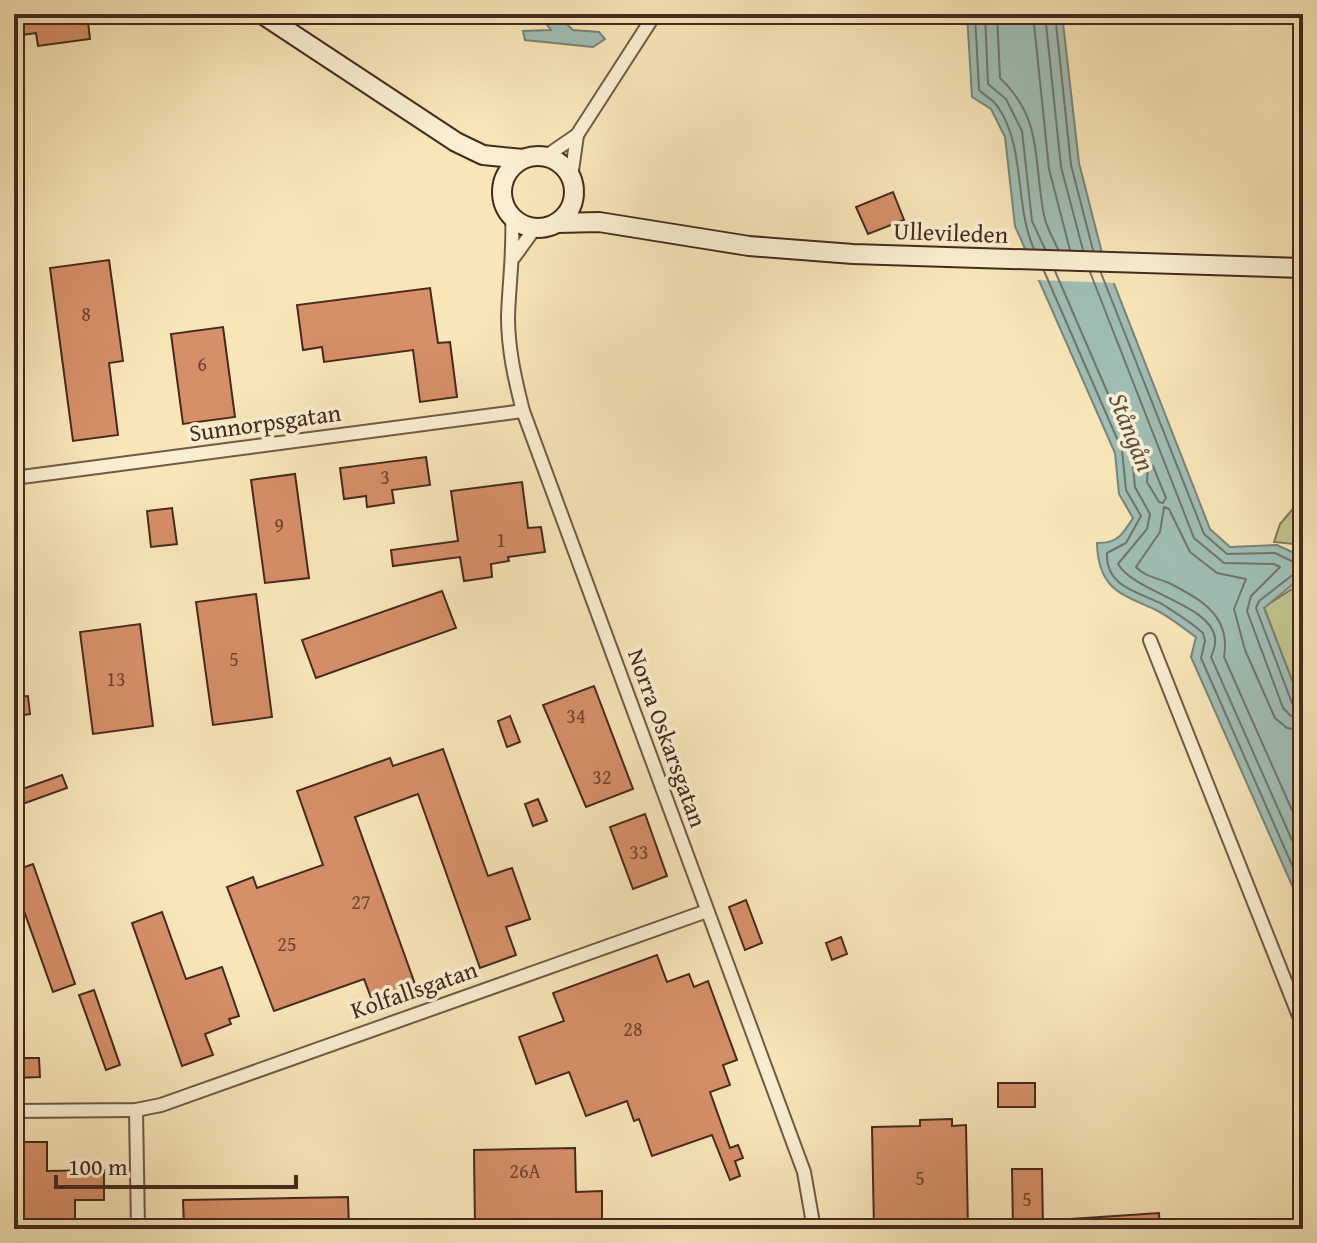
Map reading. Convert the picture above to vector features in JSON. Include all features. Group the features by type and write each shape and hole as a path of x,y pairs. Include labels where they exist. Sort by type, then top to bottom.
{"main road":[{"path":"262,14 435,130 483,155 523,159 545,157 558,162 572,187 599,222"},
{"path":"483,155 502,187 504,203 512,216 535,228 557,223 568,211 572,187"},
{"path":"502,187 512,167 523,159"},
{"name":"Ullevileden","path":"557,223 599,222 749,246 936,257 1303,268"}],"street":[{"path":"545,157 577,135 655,14"},
{"path":"572,187 577,135"},
{"name":"Norra Oskarsgatan","path":"512,216 514,257 508,320 513,374 523,411 804,1172 814,1229"},
{"path":"514,257 535,228"},
{"name":"Sunnorpsgatan","path":"14,478 523,411"},
{"path":"1150,640 1303,1026"},
{"name":"Kolfallsgatan","path":"14,1111 136,1110 161,1105 707,911"},
{"path":"136,1110 138,1229"}],"green space":[{"path":"1303,497 1303,545 1274,542 1280,524"},
{"path":"1303,582 1303,709 1264,607"}],"water":[{"path":"539,14 556,14 573,30 599,32 605,39 593,47 525,40 523,31 551,30"},
{"name":"Stångån","path":"967,14 1062,14 1079,163 1102,253 1210,529 1230,547 1277,545 1303,557 1303,576 1264,608 1303,709 1303,910 1191,657 1196,637 1160,612 1121,593 1101,570 1097,543 1110,542 1119,537 1133,518 1119,494 1115,453 1015,226 1005,137 991,109 972,97"}],"pier":[{"path":"1021,250 1106,252 1118,283 1035,280"}],"building":[{"path":"14,14 87,14 90,39 38,46 36,33 14,36"},
{"path":"893,192 904,220 868,234 856,207"},
{"path":"109,260 123,361 109,363 118,435 73,441 50,268"},
{"path":"430,288 438,343 450,342 457,397 420,402 413,350 324,362 322,347 303,350 297,305"},
{"path":"223,327 235,417 183,424 171,334"},
{"path":"426,457 430,485 392,490 394,503 367,507 366,496 344,499 340,468"},
{"path":"295,474 309,578 265,583 251,480"},
{"path":"522,482 528,528 541,527 545,552 508,557 509,561 491,564 492,577 464,581 460,557 393,566 391,550 458,541 451,491"},
{"path":"172,508 177,544 151,547 147,511"},
{"path":"442,591 456,628 316,678 302,640"},
{"path":"256,594 272,717 213,725 196,602"},
{"path":"140,624 153,726 93,734 80,632"},
{"path":"594,686 633,789 586,807 543,705"},
{"path":"28,696 30,714 14,717 14,697"},
{"path":"510,716 520,742 507,747 498,721"},
{"path":"443,749 488,876 512,868 530,919 506,927 516,955 480,968 418,794 355,817 416,987 373,1003 364,979 274,1011 227,887 253,877 257,888 323,865 297,791 390,758 393,766"},
{"path":"62,775 67,788 14,807 14,792"},
{"path":"538,799 547,821 533,826 525,804"},
{"path":"645,814 667,876 633,889 610,827"},
{"path":"33,864 75,984 53,992 14,883 14,871"},
{"path":"746,900 762,943 745,950 729,907"},
{"path":"162,912 186,979 222,967 239,1016 229,1019 231,1024 205,1034 213,1055 182,1066 132,923"},
{"path":"841,937 847,954 832,960 826,943"},
{"path":"657,955 667,982 689,974 694,987 708,981 737,1060 723,1065 730,1085 710,1092 730,1148 738,1145 743,1158 735,1161 740,1176 730,1180 712,1135 652,1156 639,1119 634,1121 627,1101 586,1116 569,1072 536,1084 519,1037 564,1021 553,993"},
{"path":"94,990 120,1065 106,1070 79,995"},
{"path":"14,1058 39,1058 40,1077 14,1078"},
{"path":"998,1083 1035,1083 1035,1107 998,1107"},
{"path":"952,1119 952,1126 966,1125 968,1229 874,1229 872,1127 920,1126 920,1120"},
{"path":"22,1142 47,1142 47,1171 104,1170 104,1200 75,1200 75,1229 14,1229 14,1209 19,1209 19,1180 23,1180"},
{"path":"575,1148 576,1192 602,1191 602,1220 575,1220 575,1229 475,1229 474,1150"},
{"path":"1012,1169 1042,1169 1043,1229 1013,1229"},
{"path":"348,1197 349,1229 184,1229 183,1200"},
{"path":"1159,1213 1160,1229 1072,1229 1071,1219"}]}
